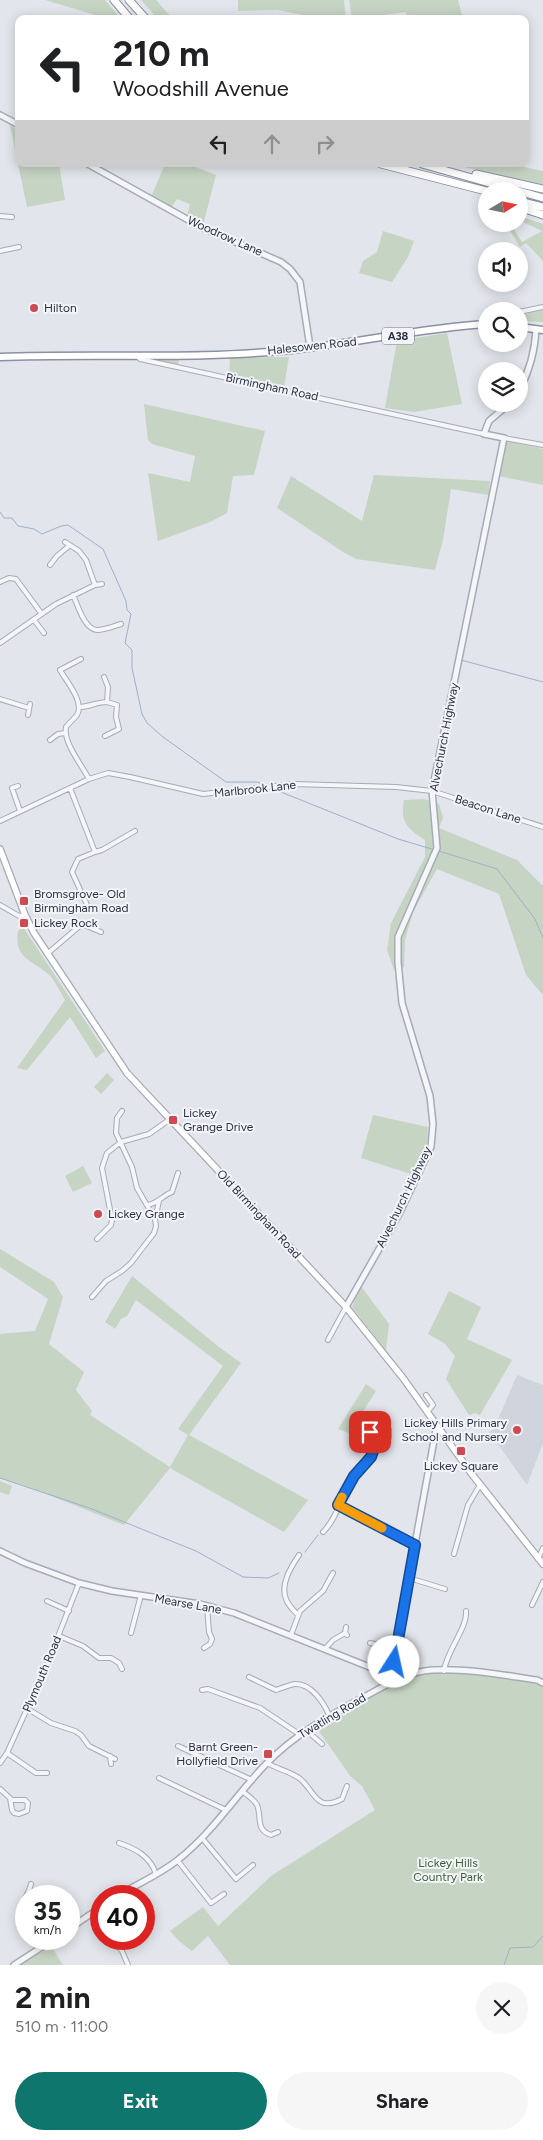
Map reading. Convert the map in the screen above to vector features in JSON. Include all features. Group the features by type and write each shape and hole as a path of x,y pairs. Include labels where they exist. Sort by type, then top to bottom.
{"highway":[{"path":"114,0 127,15"},
{"path":"129,0 142,15"},
{"path":"394,167 478,189"},
{"path":"433,167 543,198"},
{"path":"444,167 543,189"},
{"path":"411,171 478,193"},
{"path":"528,203 543,207"},
{"path":"528,210 543,216"},
{"name":"Halesowen Road","path":"137,356 239,353 310,347 386,338 449,326 478,324"},
{"name":"Birmingham Road","path":"0,357 137,356"}],"main road":[{"name":"Old Birmingham Road","path":"0,849 25,915 115,1057 169,1120 226,1177 346,1307 428,1411 480,1485 541,1561"}],"street":[{"path":"0,116 15,123"},
{"name":"Woodrow Lane","path":"93,167 201,227 281,262 290,268 300,282 303,293 310,347"},
{"path":"3,218 12,217"},
{"path":"10,242 12,249"},
{"path":"0,251 18,247"},
{"path":"528,310 543,306"},
{"path":"528,370 540,329"},
{"name":"Birmingham Road","path":"137,356 140,359 484,434 543,445"},
{"path":"484,434 489,421 500,412"},
{"name":"Alvechurch Highway","path":"346,1307 399,1214 431,1147 433,1124 430,1096 402,1003 398,962 398,937 436,848 432,791 504,438"},
{"path":"65,542 78,551 86,560 96,585"},
{"path":"50,565 69,546"},
{"path":"0,582 10,578 16,579 42,613"},
{"path":"0,643 42,613 73,595 102,584"},
{"path":"73,595 87,624 92,629 99,630 121,624"},
{"path":"34,620 44,633"},
{"path":"55,672 77,660"},
{"path":"60,670 77,699 79,707 77,715 66,727 66,742 76,755 89,779"},
{"path":"104,677 108,687 107,702"},
{"path":"0,699 30,706 28,715"},
{"path":"79,707 87,707 99,702 124,706"},
{"path":"105,736 121,729 116,717 117,705"},
{"path":"50,740 58,734 65,732"},
{"name":"Marlbrook Lane","path":"0,821 89,779 108,774 130,776 203,794 294,784 432,791"},
{"path":"18,786 12,788 20,812"},
{"path":"70,788 95,852"},
{"name":"Beacon Lane","path":"432,791 543,827"},
{"path":"88,907 72,872 78,859 102,850 135,831"},
{"path":"0,905 18,916 25,915"},
{"path":"48,954 82,924 101,932"},
{"path":"122,1111 117,1118 116,1133 132,1167 137,1188 156,1219"},
{"path":"97,1239 111,1225 112,1220 102,1168 107,1154 121,1142 149,1134 169,1120"},
{"path":"148,1205 159,1201 164,1195 172,1192 178,1173"},
{"path":"175,1180 181,1183"},
{"path":"92,1297 106,1281 131,1263 154,1233 159,1201"},
{"path":"328,1340 346,1307"},
{"path":"426,1395 433,1405 428,1411"},
{"path":"384,1686 392,1675 437,1424"},
{"path":"323,1532 329,1525 354,1476 371,1457 375,1445 370,1432 374,1427 385,1426 388,1428 389,1438 375,1445"},
{"path":"454,1554 468,1505 480,1485"},
{"path":"338,1505 415,1545"},
{"path":"541,1561 543,1548"},
{"name":"Mearse Lane","path":"0,1551 24,1563 79,1583 207,1606 234,1613 401,1677"},
{"path":"298,1615 285,1599 285,1589 288,1570 299,1555"},
{"path":"291,1635 298,1615 323,1591 333,1573"},
{"path":"409,1578 445,1589"},
{"path":"532,1605 543,1582"},
{"name":"Plymouth Road","path":"0,1764 28,1709 79,1583"},
{"path":"131,1633 141,1595"},
{"path":"47,1601 69,1611"},
{"path":"204,1648 210,1644 212,1639 209,1632 207,1606"},
{"path":"444,1671 452,1646 463,1626 466,1611"},
{"path":"325,1649 333,1640 346,1634 346,1627"},
{"path":"59,1636 83,1646 99,1658 111,1658 119,1663 122,1669"},
{"path":"370,1644 396,1648"},
{"name":"Twatling Road","path":"137,1885 178,1860 202,1838 267,1763 299,1734 329,1715 401,1677 432,1670 537,1680 543,1683"},
{"path":"250,1677 276,1690 296,1684 306,1687 324,1703 329,1715"},
{"path":"202,1690 208,1689 260,1708 299,1734"},
{"path":"28,1709 51,1723 75,1731 81,1735 89,1746 115,1759"},
{"path":"306,1730 322,1744"},
{"path":"178,1746 252,1780"},
{"path":"7,1753 36,1773 47,1773"},
{"path":"110,1756 111,1764"},
{"path":"267,1763 296,1776 311,1794 322,1802 336,1802 342,1798 347,1786"},
{"path":"158,1778 226,1810"},
{"path":"0,1789 12,1800 25,1800 28,1803 27,1811 19,1814 14,1813 12,1810 12,1800"},
{"path":"242,1791 257,1805 260,1826 266,1834 271,1835 278,1832"},
{"path":"202,1838 236,1878 253,1865"},
{"path":"119,1843 140,1852 149,1861 156,1874"},
{"path":"178,1860 211,1903 224,1894"},
{"path":"14,1965 35,1950"},
{"path":"121,1950 128,1965"}],"shaded area":[{"name":"Lickey Hills Primary School and Nursery","path":"517,1375 543,1385 543,1443 527,1485 489,1432 494,1429"}],"green space":[{"path":"45,0 105,0 118,15 96,15"},
{"path":"141,0 156,0 169,15 154,15"},
{"path":"238,0 344,0 346,15 304,15 277,10 238,11"},
{"path":"349,0 458,0 462,15 406,15 406,12 383,15 351,15"},
{"path":"10,125 15,128 15,149"},
{"path":"19,167 60,167 65,200 27,207"},
{"path":"164,167 195,167 216,175 203,225 187,216 190,204 177,199 171,208 151,197"},
{"path":"464,167 524,167 543,171 543,185"},
{"path":"528,219 543,224 543,261 528,245 528,242 522,242 542,231 528,224"},
{"path":"383,231 414,241 408,257 392,282 359,273 363,261 377,252"},
{"path":"511,232 516,232 522,242 517,242"},
{"path":"543,309 543,322 528,321 528,313"},
{"path":"447,333 462,404 414,412 385,408 397,341"},
{"path":"289,357 284,387 229,377 230,358"},
{"path":"179,358 178,366 148,359"},
{"path":"144,404 265,431 254,475 233,476 227,513 210,522 158,541 148,473 190,482 195,456 152,444 148,440"},
{"path":"504,440 543,449 543,485 498,476"},
{"path":"374,475 490,481 489,495 451,489 443,540 435,570 356,559 277,508 291,476 362,521"},
{"path":"424,799 439,804 443,818 439,828 517,860 543,886 543,995 526,975 499,894 437,869 413,912 405,940 404,967 394,970 387,950 391,923 425,857 425,840 409,828 404,820 404,800"},
{"path":"23,927 105,1051 96,1058 70,1017 27,1070 17,1068 65,1000 50,975 24,957 18,947 18,931"},
{"path":"107,1073 114,1080 101,1094 94,1087"},
{"path":"373,1115 428,1127 427,1146 414,1175 361,1158"},
{"path":"83,1166 92,1183 73,1192 65,1176"},
{"path":"0,1249 54,1282 63,1297 49,1344 84,1372 76,1390 92,1411 90,1415 170,1467 188,1435 178,1429 223,1366 136,1300 127,1316 121,1319 115,1329 105,1322 132,1276 241,1363 189,1435 308,1500 284,1532 170,1468 124,1525 29,1487 0,1478 0,1334 35,1331 48,1299 0,1267"},
{"path":"361,1286 389,1324 386,1351 352,1307"},
{"path":"449,1291 481,1307 467,1339 512,1360 480,1415 475,1413 469,1415 446,1379 455,1356 444,1343 428,1334"},
{"path":"366,1384 376,1391 349,1433 338,1429"},
{"path":"0,1481 12,1486 9,1495 0,1492"},
{"name":"Lickey Hills Country Park","path":"432,1673 470,1674 535,1682 543,1686 543,1965 230,1965 208,1936 192,1951 180,1942 170,1931 203,1907 218,1926 271,1876 375,1810 362,1786 351,1777 316,1727 395,1682 411,1675"},
{"path":"41,1950 54,1950 63,1965 19,1965"}],"waterway":[{"path":"0,512 4,518 12,518 18,526 34,529 42,534 68,525 103,549 126,601 127,610 131,614 125,643 132,650 132,668 142,714 147,723 163,737 226,782 257,782 265,785"},
{"path":"461,660 543,682"},
{"path":"271,788 398,839 435,850"},
{"path":"439,851 497,869 535,919 543,938"},
{"path":"0,1478 92,1509 196,1551 243,1577 268,1578 279,1573"},
{"path":"305,1552 318,1535"},
{"path":"504,1965 510,1948 533,1947 543,1936"}],"slow traffic":[{"path":"342,1497 338,1505 382,1528"}],"place":[{"name":"Hilton","path":"34,308"},
{"name":"Bromsgrove- Old Birmingham Road","path":"24,901"},
{"name":"Lickey Rock","path":"24,923"},
{"name":"Lickey Grange Drive","path":"173,1120"},
{"name":"Lickey Grange","path":"98,1214"},
{"name":"Lickey Hills Primary School and Nursery","path":"517,1430"},
{"name":"Lickey Square","path":"461,1451"},
{"name":"Barnt Green- Hollyfield Drive","path":"268,1754"}],"route":[{"path":"370,1432 375,1442 371,1457 354,1476 338,1505 415,1545 394,1662"}]}
